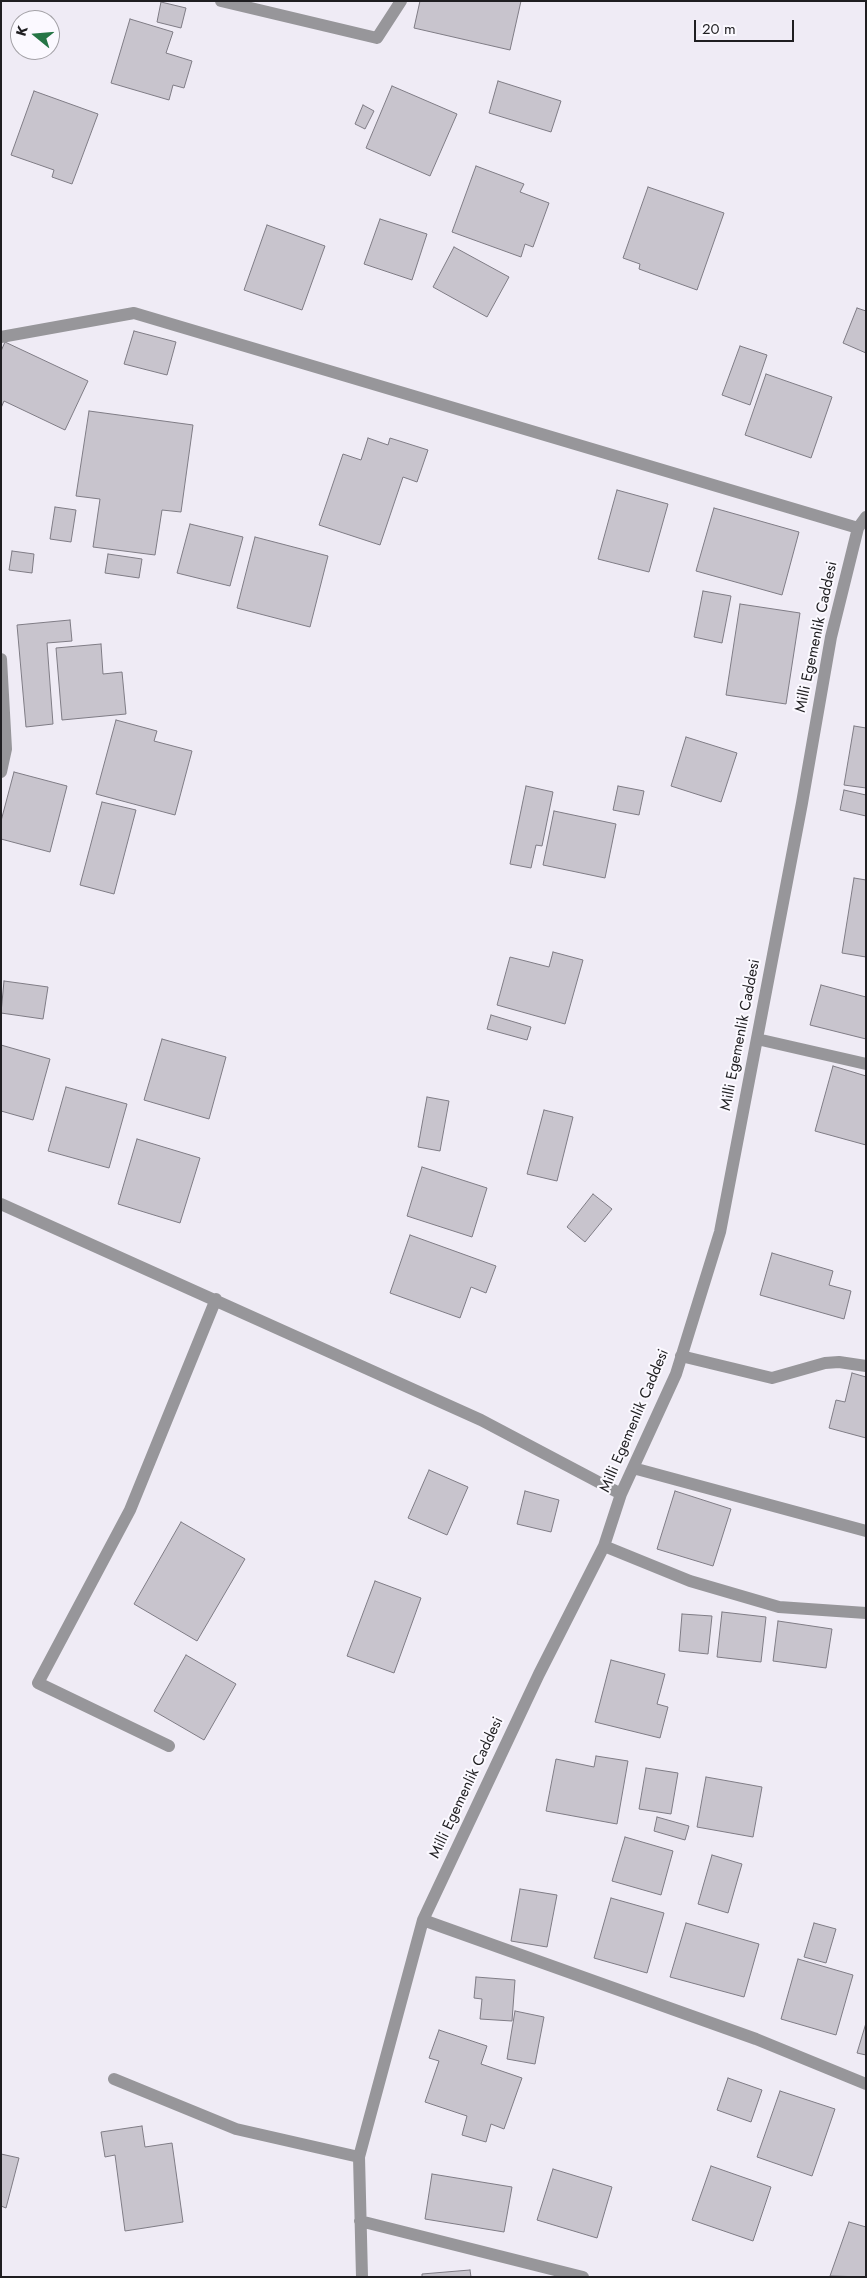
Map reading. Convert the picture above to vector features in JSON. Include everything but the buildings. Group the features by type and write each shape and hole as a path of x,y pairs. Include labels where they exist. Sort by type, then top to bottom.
{"street":[{"path":"221,1 377,38 401,1"},
{"path":"1,337 134,313 858,528"},
{"name":"Milli Egemenlik Caddesi","path":"362,2277 359,2156 423,1920 539,1674 604,1546 621,1494 676,1374 720,1232 802,803 830,637 858,528 866,517"},
{"path":"1,659 6,749 1,772"},
{"path":"757,1039 866,1064"},
{"path":"1,1204 216,1299 481,1420 621,1494"},
{"path":"169,1746 38,1683 130,1510 216,1299"},
{"path":"681,1356 772,1378 825,1363 839,1362 866,1366"},
{"path":"633,1468 866,1531"},
{"path":"604,1546 690,1581 779,1607 866,1613"},
{"path":"423,1920 756,2039 866,2084"},
{"path":"114,2079 236,2129 359,2156"},
{"path":"360,2221 583,2277"}]}
